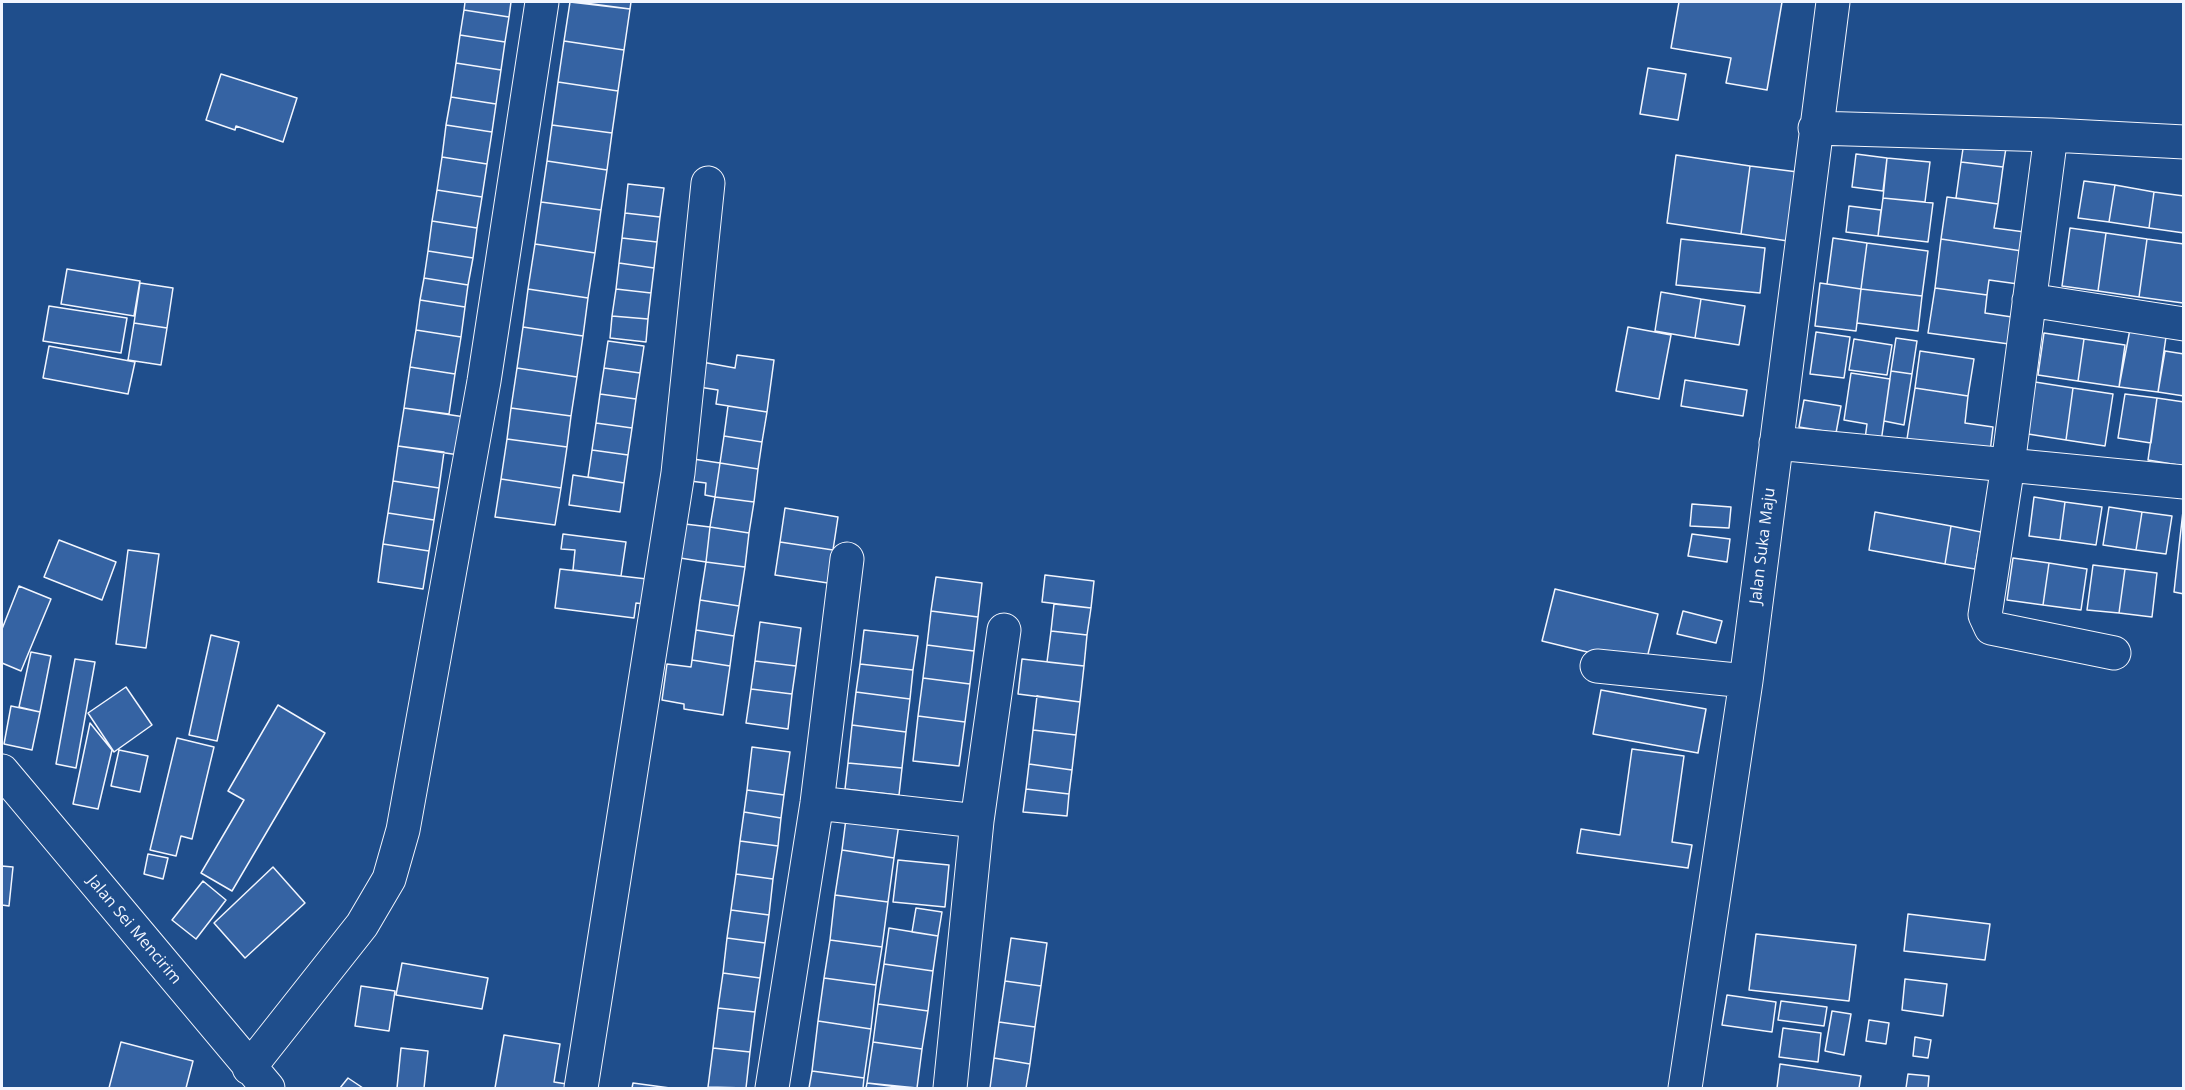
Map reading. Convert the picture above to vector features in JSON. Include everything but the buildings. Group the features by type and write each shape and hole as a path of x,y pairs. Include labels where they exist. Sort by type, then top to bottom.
{"street":[{"path":"259,1078 362,925 389,879 403,830 484,381 542,2"},
{"name":"Jalan Suka Maju","path":"1685,1089 1746,681 1815,128 1833,2"},
{"path":"1815,128 2051,135 2184,142"},
{"path":"2051,135 2008,465 1985,615 1991,628 2114,652"},
{"path":"581,1089 678,473 708,183"},
{"path":"2029,300 2184,324"},
{"path":"1776,443 2184,482"},
{"path":"772,1089 817,803 847,559"},
{"path":"950,1089 977,821 1004,630"},
{"path":"1597,666 1746,681"},
{"name":"Jalan Sei Mencirim","path":"2,771 259,1078"},
{"path":"817,803 977,821"}]}
